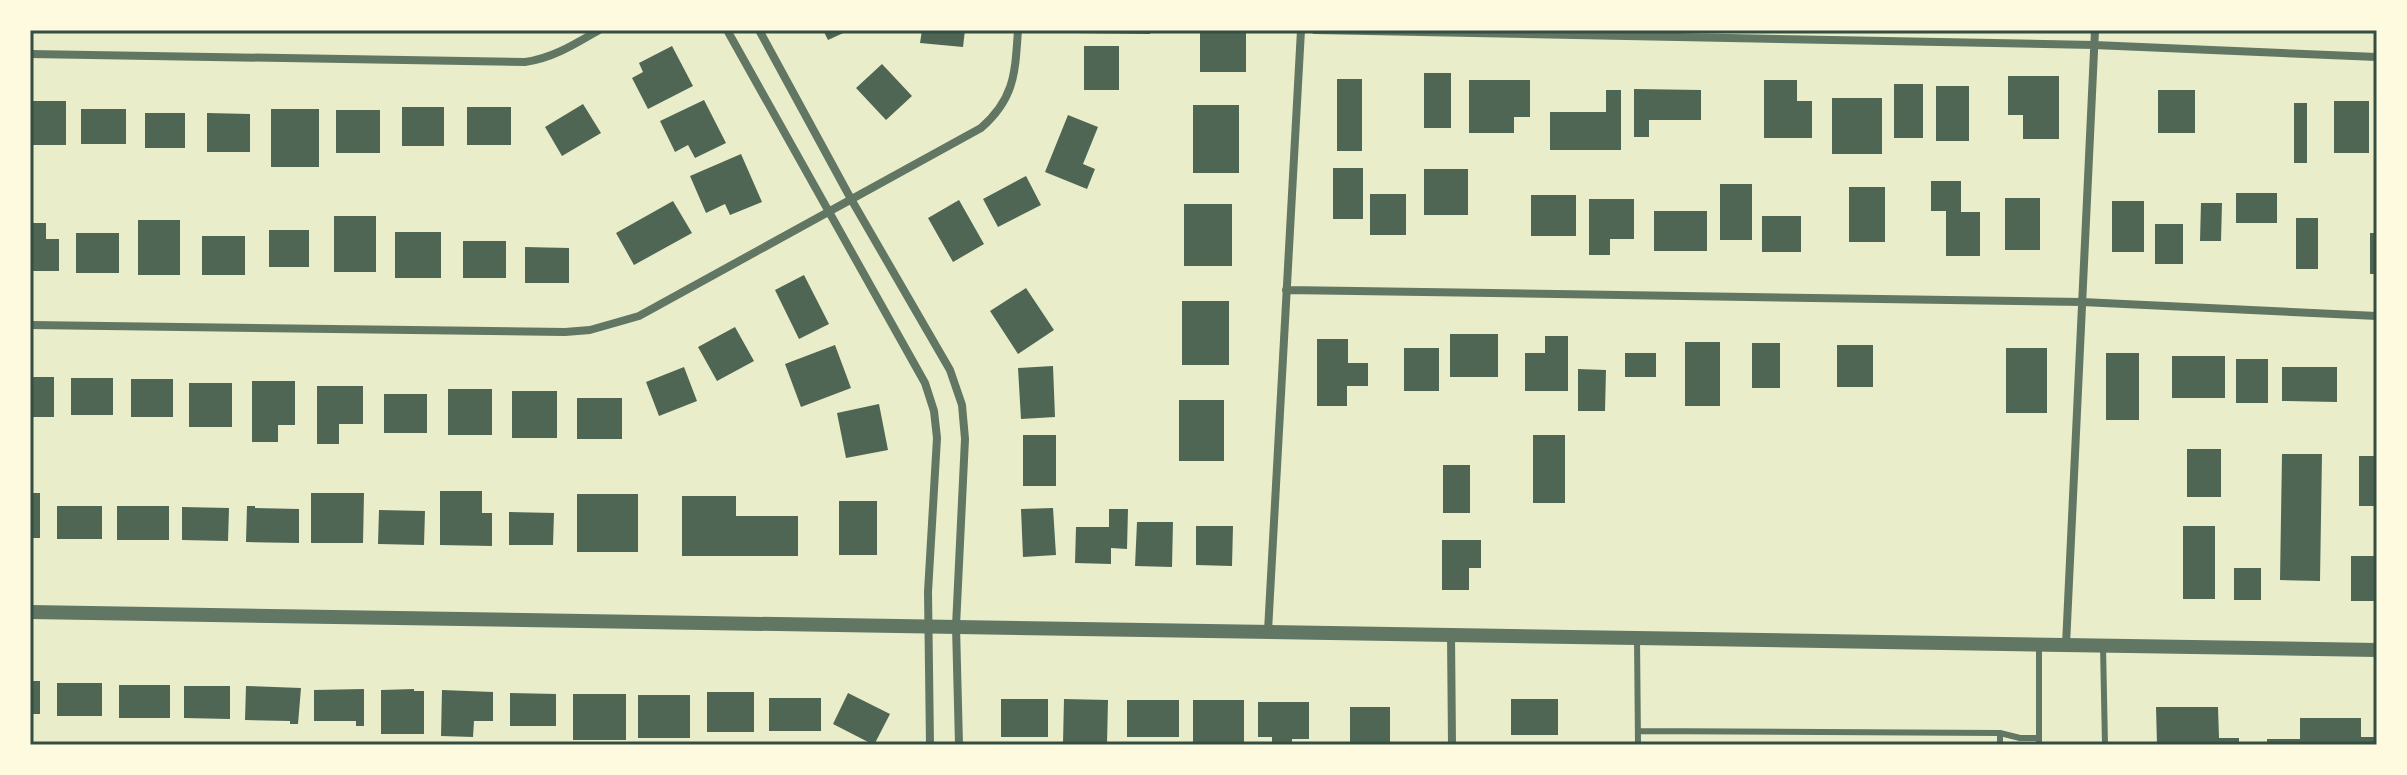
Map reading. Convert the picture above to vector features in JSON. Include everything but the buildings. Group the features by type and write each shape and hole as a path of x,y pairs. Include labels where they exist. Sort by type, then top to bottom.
{"street":[{"path":"30,54 525,62 552,56 599,30"},
{"path":"727,30 925,383 934,411 937,438 928,625 930,745"},
{"path":"759,30 851,199 950,370 962,405 965,439 956,626 959,745"},
{"path":"30,325 565,332 590,330 639,316 981,128 1006,101 1013,84 1018,30"},
{"path":"1268,631 1301,30"},
{"path":"1315,30 2094,45 2377,57"},
{"path":"2066,645 2095,30"},
{"path":"1286,290 2082,302 2377,316"},
{"path":"30,612 2377,650"},
{"path":"1451,634 1452,745"}],"lane":[{"path":"1637,638 1638,745"},
{"path":"1638,731 2000,733 2039,741 2039,644"},
{"path":"2103,646 2105,745"},
{"path":"2000,733 2000,745"}]}
